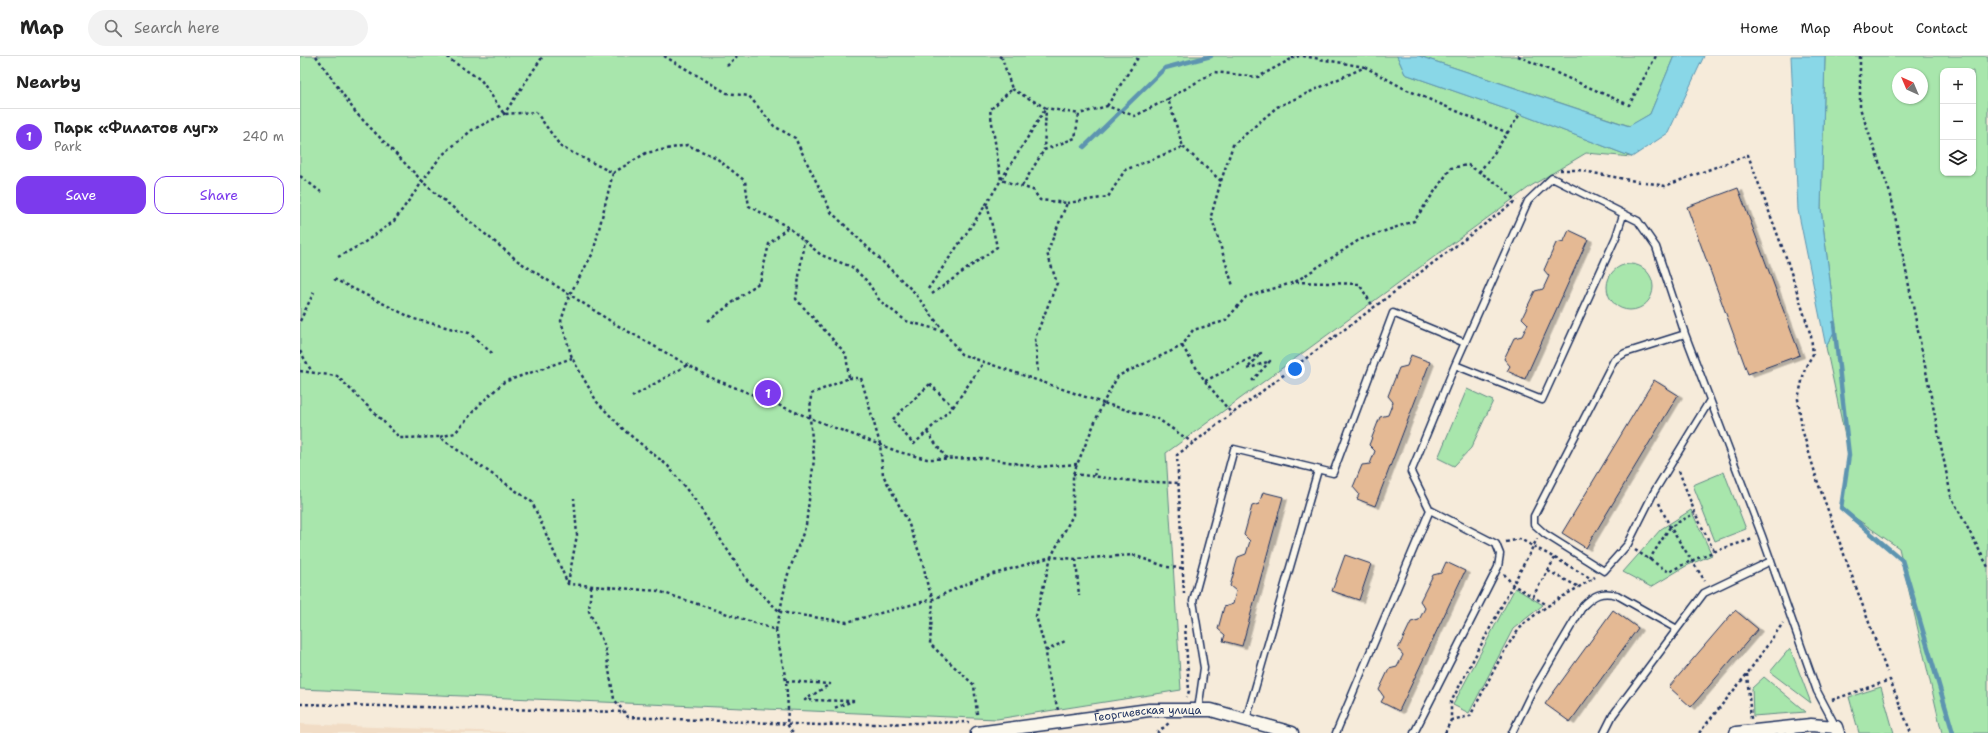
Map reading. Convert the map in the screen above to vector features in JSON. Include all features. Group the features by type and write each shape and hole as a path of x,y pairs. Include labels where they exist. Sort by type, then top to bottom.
{"street":[{"name":"Георгиевская улица","path":"977,728 1149,710 1211,710 1292,733"},
{"path":"1736,733 1811,725 1836,731"}],"lane":[{"path":"1414,733 1498,567 1500,554 1496,544 1430,510 1411,472 1455,365 1528,201 1552,178 1623,215 1638,221 1656,247 1685,334 1762,536 1822,703 1836,731"},
{"path":"1455,365 1542,400 1616,237 1623,215"},
{"path":"1198,710 1204,668 1193,601 1234,449 1333,473 1393,313 1465,343"},
{"path":"1685,334 1625,353 1614,360 1534,516 1534,524 1540,530 1604,571 1628,544 1654,492 1675,460 1710,400"},
{"path":"1246,720 1318,470"},
{"path":"1336,733 1430,510"},
{"path":"1604,733 1612,715 1704,593 1771,561"},
{"path":"1512,733 1531,694 1583,606 1594,595 1606,592 1617,595 1678,629"}],"path":[{"path":"316,56 356,113 422,181 518,261 615,324 709,377 810,418 880,444 927,459 984,458 1038,467 1078,464"},
{"path":"448,56 450,59 481,80 504,114"},
{"path":"504,114 543,56"},
{"path":"664,56 727,93 749,96 774,126 795,138 830,212 914,292 961,354 1103,403 1158,419 1193,443"},
{"path":"727,66 737,56"},
{"path":"1107,106 1139,56"},
{"path":"1001,57 1012,89 1046,108 1080,114 1107,106 1135,116 1168,99 1214,72 1258,77 1293,57 1299,56"},
{"path":"1303,56 1366,67 1405,89 1508,133"},
{"path":"1518,56 1629,105 1656,56"},
{"path":"1860,56 1860,108 1890,196 1951,496 1988,567"},
{"path":"1233,286 1211,216 1233,145 1277,107 1366,67"},
{"path":"1001,180 990,110 1012,89"},
{"path":"1168,99 1183,147 1221,181"},
{"path":"1022,186 1044,150 1046,108"},
{"path":"928,289 987,204 1046,108"},
{"path":"338,257 362,244 394,221 441,156 472,130 504,114 536,112 561,147 613,173"},
{"path":"1044,150 1075,138 1080,114"},
{"path":"1479,172 1492,156 1520,114"},
{"path":"944,332 906,321 880,302 867,281 852,267 821,255 788,227 749,206 745,181 715,157 687,145 646,153 613,173 593,253 570,294 561,322 572,358 597,402 625,431 668,466 695,500 747,580 780,612 848,622 933,599 977,579 1051,557 1076,559 1132,555 1168,567 1182,568"},
{"path":"1001,180 1033,190 1040,200 1067,203 1108,197 1125,170 1183,147"},
{"path":"1645,182 1665,186 1748,155 1787,260 1810,336 1813,354 1805,368 1798,399 1802,429 1818,483 1887,672"},
{"path":"1057,705 1048,673 1046,651 1036,616 1051,557 1073,514 1073,474 1103,403 1118,376 1182,346 1193,330 1225,321 1246,297 1295,282 1359,240 1414,221 1451,168 1468,165 1516,201"},
{"path":"1556,170 1578,170 1640,182"},
{"path":"300,176 321,192"},
{"path":"1184,599 1177,455 1521,197"},
{"path":"1038,373 1035,338 1057,283 1047,253 1067,203"},
{"path":"932,294 997,247 987,204"},
{"path":"708,321 760,282 769,244 788,227"},
{"path":"804,240 796,299 846,354 849,378"},
{"path":"334,279 414,319 469,333 493,354"},
{"path":"1295,282 1359,284 1374,308"},
{"path":"300,321 314,292"},
{"path":"1182,346 1205,380 1232,414"},
{"path":"300,351 312,372"},
{"path":"1205,380 1261,353 1247,369 1270,361 1252,381"},
{"path":"300,371 337,376 400,438 440,438 455,433 479,405 504,382 572,358"},
{"path":"953,407 930,384 892,420 914,444 953,407 984,362"},
{"path":"632,397 688,365"},
{"path":"793,733 787,724 788,708 786,681 776,630 787,577 806,525 814,459 810,418 811,394 849,378 861,378 880,444 884,475 908,522 923,563 926,583 933,599 930,644 974,685 977,714"},
{"path":"927,432 947,459"},
{"path":"440,438 532,502 568,584"},
{"path":"1675,460 1695,513 1714,551"},
{"path":"1094,476 1096,469"},
{"path":"1073,474 1134,481 1178,482"},
{"path":"1654,492 1670,527 1690,560 1711,590"},
{"path":"568,584 577,535 574,498"},
{"path":"1649,560 1670,527 1695,513"},
{"path":"1445,733 1452,720 1451,702 1535,546 1540,530"},
{"path":"1628,544 1649,560 1669,572 1690,560 1762,536"},
{"path":"1496,544 1520,539 1592,579"},
{"path":"1533,596 1555,558"},
{"path":"1076,559 1079,596"},
{"path":"1498,567 1513,585 1549,606"},
{"path":"1548,571 1579,587"},
{"path":"1452,720 1470,716 1507,648 1524,625 1549,606 1604,571"},
{"path":"568,584 658,591 776,630"},
{"path":"591,586 589,611 605,647 614,700 628,717 787,724 977,728"},
{"path":"1699,733 1747,674 1790,613"},
{"path":"1185,622 1189,691 1186,701"},
{"path":"1046,651 1067,640"},
{"path":"1747,674 1752,731"},
{"path":"1889,677 1911,733"},
{"path":"1822,703 1890,680"},
{"path":"786,681 830,684 804,700 853,700 834,708"},
{"path":"300,704 623,712"}],"shaded area":[{"path":"300,724 527,733 300,733"}],"green space":[{"path":"300,56 1397,56 1405,74 1520,114 1632,157 1586,153 1531,186 1166,453 1181,690 997,719 300,689"},
{"path":"1419,56 1674,56 1650,114 1630,126"},
{"path":"1825,56 1988,56 1988,733 1942,733 1899,548 1841,508 1849,455 1826,347 1836,328 1821,209"},
{"path":"1630,264 1643,268 1649,274 1653,287 1649,300 1643,306 1630,310 1617,306 1611,300 1607,287 1611,274 1617,268"},
{"path":"1467,389 1493,401 1471,448 1454,466 1438,458"},
{"path":"1724,472 1746,529 1715,541 1693,485"},
{"path":"1691,510 1712,555 1686,566 1651,587 1623,572 1661,529"},
{"path":"1515,588 1543,605 1513,629 1469,713 1453,705"},
{"path":"1790,648 1811,703 1770,672"},
{"path":"1764,677 1806,712 1753,716 1752,688"},
{"path":"1881,687 1894,733 1859,733 1849,697"}],"water":[{"path":"1397,56 1419,56 1629,126 1650,114 1674,56 1704,56 1668,133 1632,157 1520,114 1405,74"},
{"path":"1791,56 1825,56 1821,209 1836,328 1826,347 1798,210"}],"building":[{"path":"1738,188 1800,355 1748,374 1687,207"},
{"path":"1569,230 1588,239 1525,379 1507,371 1510,366 1504,359 1514,338 1522,336 1528,324 1522,318 1535,291 1543,289 1549,276 1544,270 1556,243 1564,241"},
{"path":"1411,355 1430,362 1375,506 1357,499 1359,494 1353,487 1362,465 1370,464 1375,451 1369,445 1380,417 1388,415 1393,402 1388,396 1399,368 1407,366"},
{"path":"1654,380 1678,395 1586,548 1562,533"},
{"path":"1263,492 1283,497 1242,646 1223,641 1225,635 1218,629 1224,607 1233,604 1236,591 1230,586 1238,557 1246,554 1250,541 1244,535 1252,506 1259,504"},
{"path":"1345,555 1371,564 1359,600 1332,591"},
{"path":"1446,562 1465,571 1399,711 1381,702 1384,697 1379,690 1389,669 1397,667 1403,655 1398,649 1411,622 1419,620 1425,608 1420,601 1433,575 1441,573"},
{"path":"1613,610 1638,628 1570,722 1545,704"},
{"path":"1735,610 1758,629 1691,707 1669,687"}],"waterway":[{"path":"1084,147 1165,68 1211,56"},
{"path":"1834,323 1849,455 1841,508 1902,560 1953,733"}],"place":[{"name":"Парк «Филатов луг»","path":"768,393"}]}
